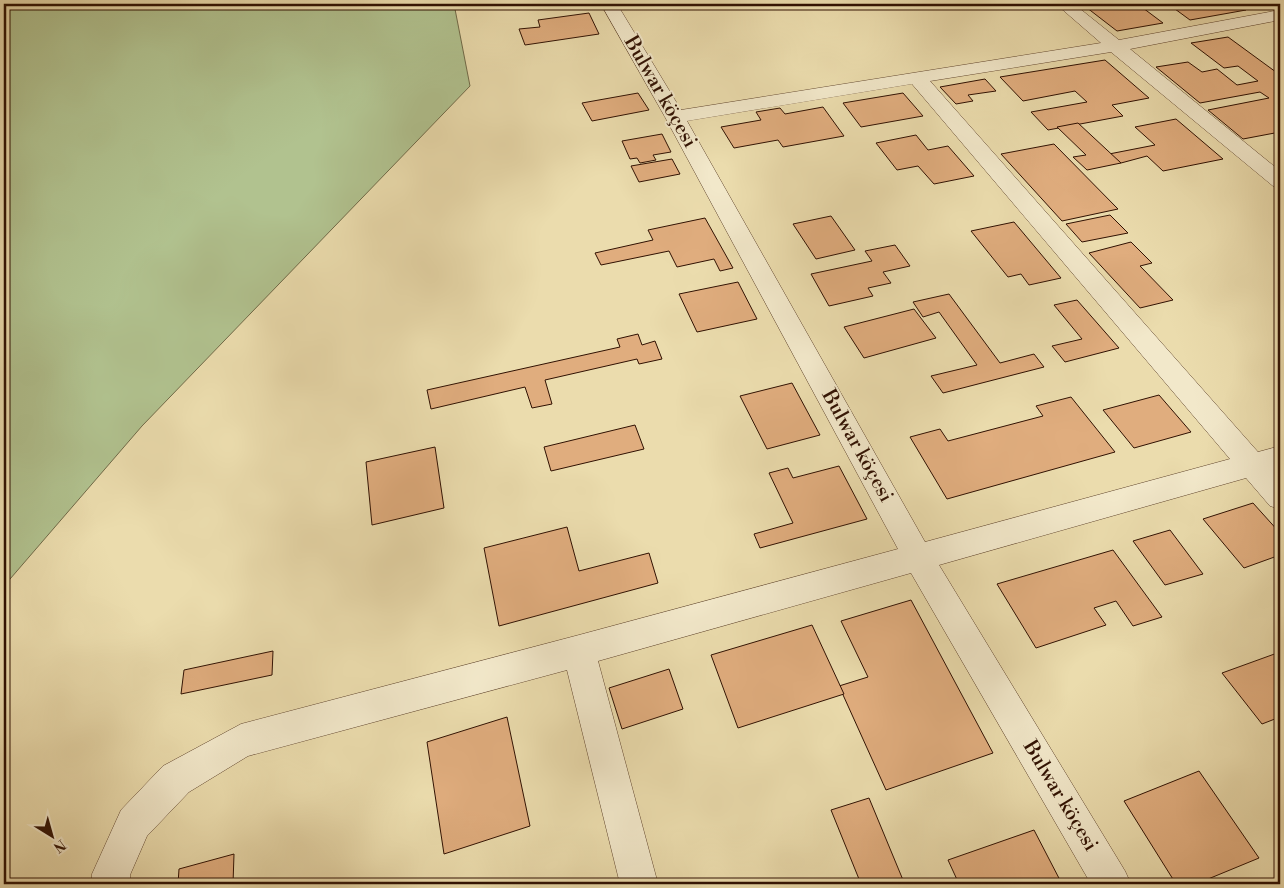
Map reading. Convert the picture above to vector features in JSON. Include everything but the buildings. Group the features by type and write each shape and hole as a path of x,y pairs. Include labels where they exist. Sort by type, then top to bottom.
{"street":[{"name":"Bulwar köçesi","path":"609,4 675,117 918,557 1112,884"},
{"path":"1064,4 1280,181"},
{"path":"675,117 1116,46 1280,15"},
{"path":"917,78 1266,461 1280,497"},
{"path":"111,884 111,874 134,822 176,779 241,741 1266,461"},
{"path":"579,650 638,884"}],"green space":[{"path":"4,4 454,4 470,86 142,426 4,586"}]}
